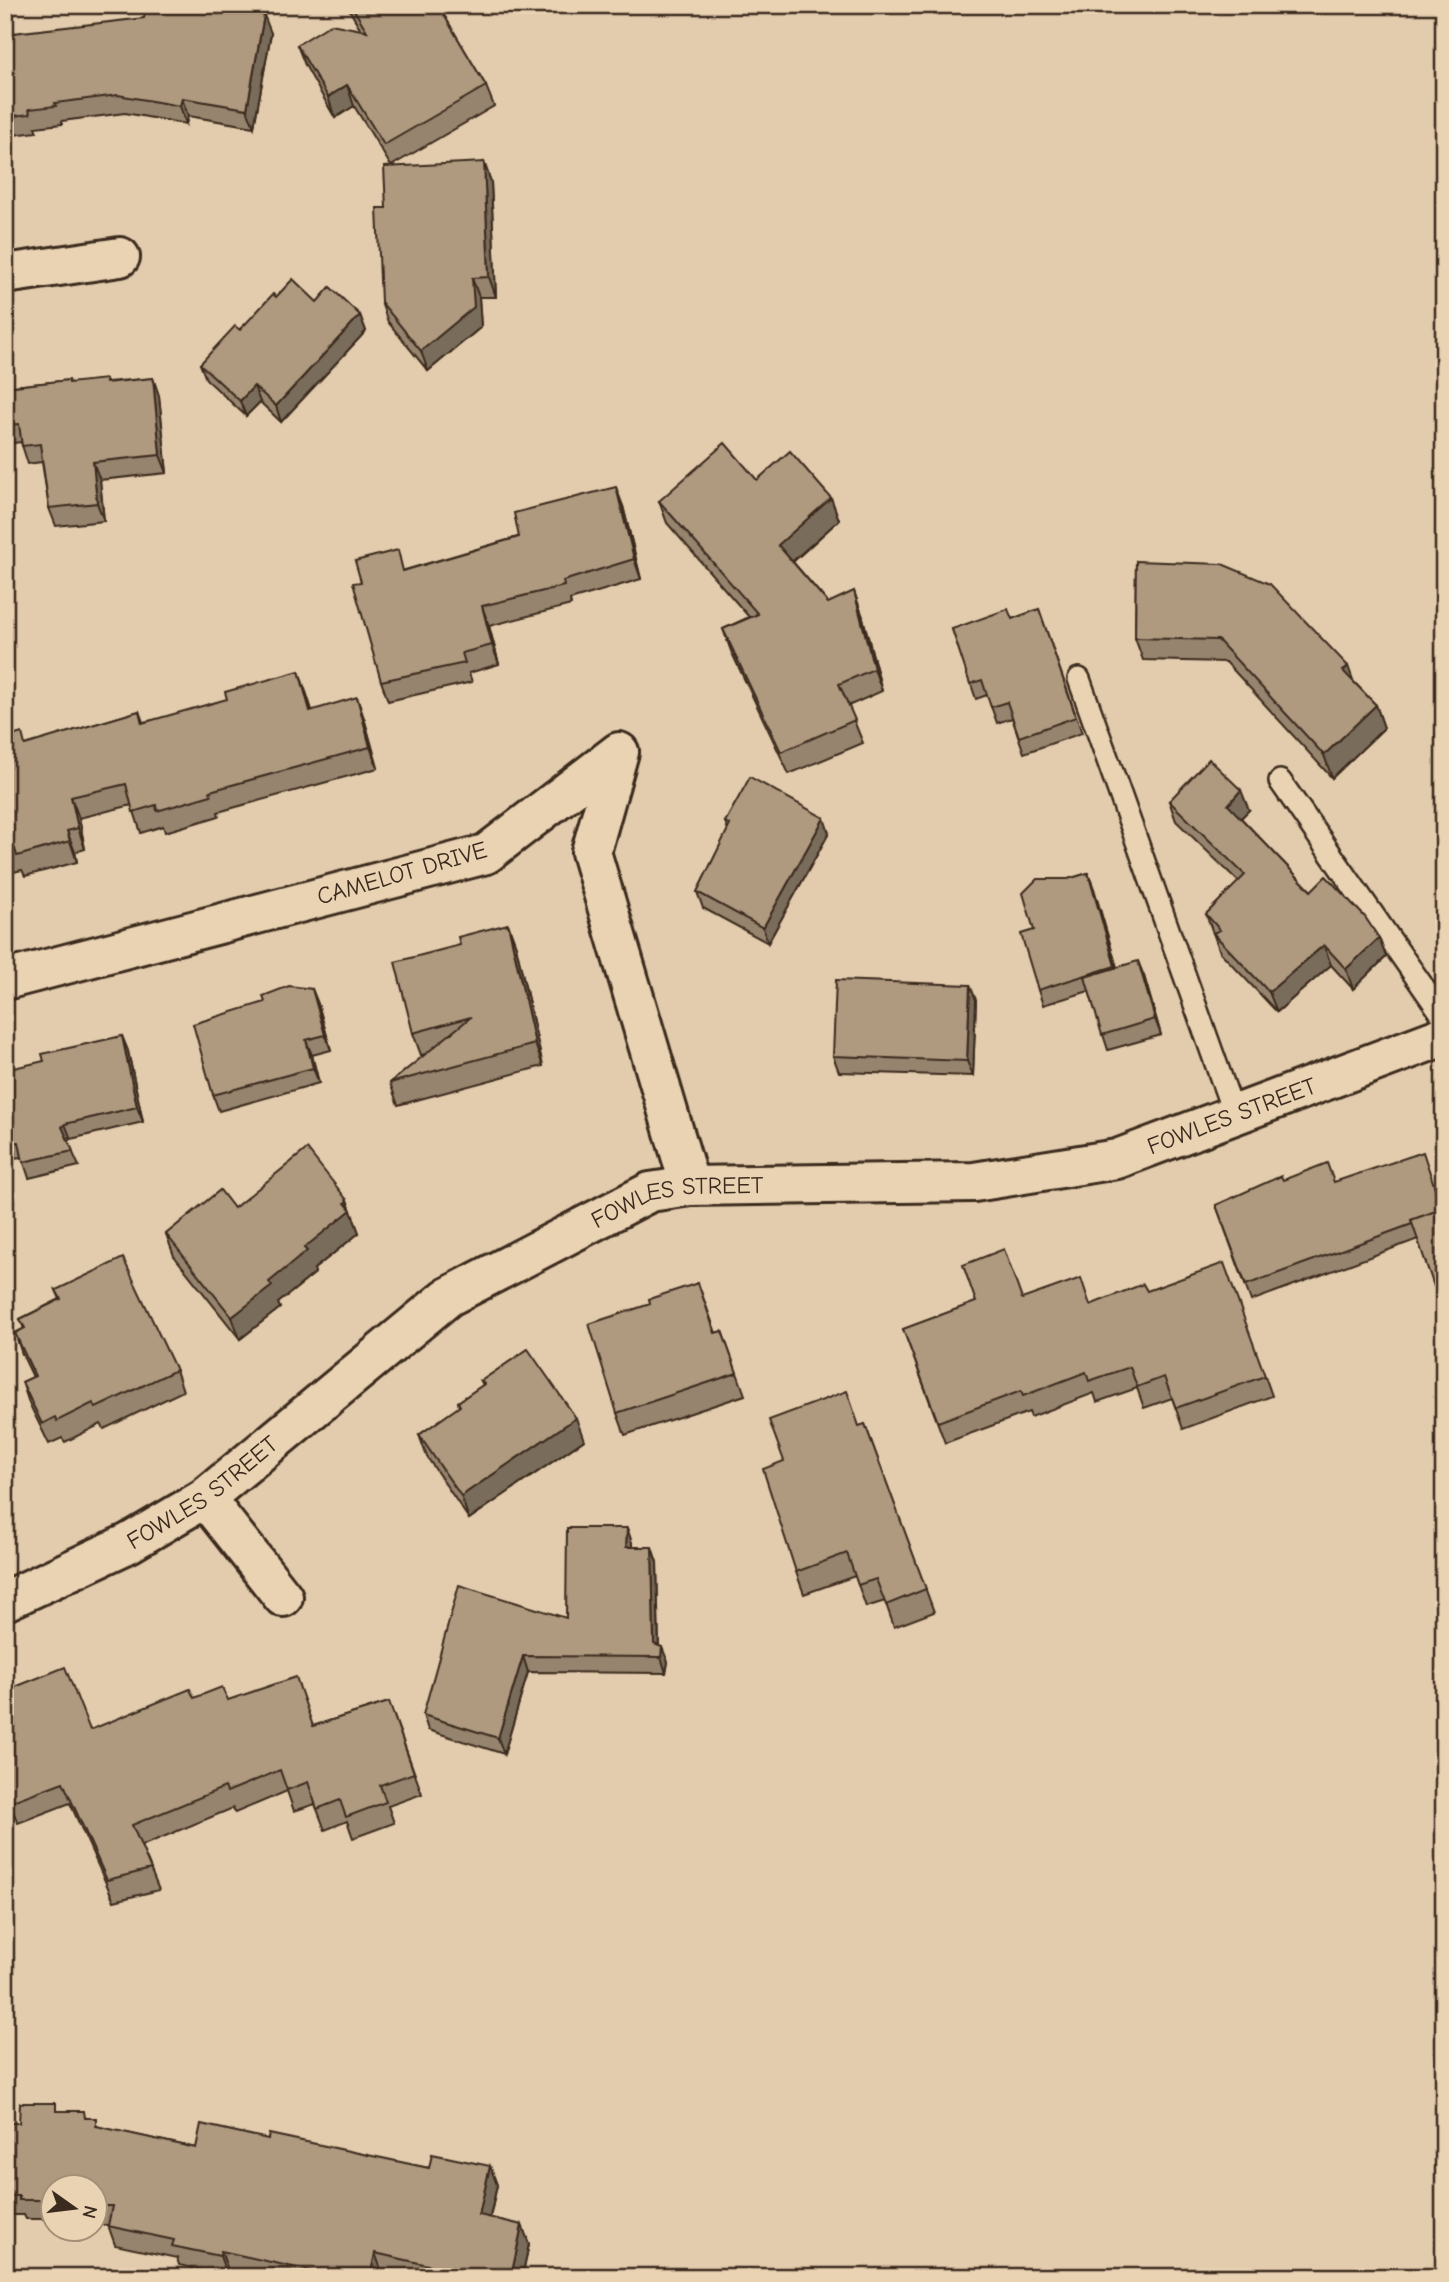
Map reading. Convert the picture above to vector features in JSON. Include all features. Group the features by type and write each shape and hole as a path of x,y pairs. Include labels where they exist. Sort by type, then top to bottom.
{"street":[{"path":"5,274 120,257"},
{"name":"CAMELOT DRIVE","path":"5,980 486,853 619,752 591,852 690,1186"},
{"name":"FOWLES STREET","path":"5,1601 129,1543 205,1498 448,1297 650,1192 690,1186 974,1182 1117,1158 1444,1036"},
{"path":"205,1498 283,1597"}],"lane":[{"path":"1079,679 1234,1114"},
{"path":"1280,781 1444,1017"}],"building":[{"path":"146,5 210,5 264,15 247,109 182,98 180,106 118,95 55,103 56,106 29,109 30,114 5,117 5,34 144,18"},
{"path":"351,5 438,5 486,86 384,145 347,85 328,97 297,45 331,24 367,31"},
{"path":"484,162 489,277 472,278 474,307 421,351 381,302 377,208 386,208 384,167"},
{"path":"293,279 317,302 330,287 360,315 276,406 254,386 240,401 200,364 235,326 240,330 273,294 276,297"},
{"path":"153,378 160,455 93,462 97,503 49,508 40,444 22,446 19,424 5,425 5,387 69,380 69,383 106,379 106,383"},
{"path":"725,443 757,480 790,451 831,498 778,545 828,603 854,591 874,669 839,684 855,720 781,752 723,629 758,614 659,501"},
{"path":"616,487 634,559 563,581 564,586 482,606 492,645 462,653 465,663 381,681 353,583 361,582 355,561 398,550 403,571 519,537 514,513"},
{"path":"1136,561 1222,564 1270,584 1348,666 1343,671 1376,705 1324,755 1218,640 1135,638"},
{"path":"1008,609 1012,619 1039,609 1076,717 1019,737 1007,702 991,707 982,680 970,684 952,629"},
{"path":"299,671 310,711 357,697 370,747 210,791 211,795 157,811 156,805 133,812 126,784 71,797 78,828 67,831 70,841 17,856 15,849 5,851 5,738 22,733 25,745 139,711 142,723 227,699 225,692"},
{"path":"1209,759 1241,790 1228,805 1311,891 1326,876 1365,917 1379,938 1346,969 1324,945 1269,992 1213,933 1220,930 1206,914 1245,875 1169,801"},
{"path":"750,777 824,818 763,928 697,892 730,825 725,822"},
{"path":"1088,873 1115,966 1038,990 1021,934 1034,930 1023,893 1037,879 1068,879"},
{"path":"508,924 535,1044 390,1083 471,1017 413,1033 395,962 460,945 458,937"},
{"path":"1138,961 1155,1019 1102,1035 1085,977"},
{"path":"836,980 970,985 967,1061 833,1056"},
{"path":"289,986 312,989 325,1035 306,1040 313,1068 213,1095 193,1024 265,1002 263,996"},
{"path":"122,1036 137,1107 65,1124 62,1127 73,1151 23,1162 19,1142 5,1143 5,1070 44,1061 42,1054"},
{"path":"307,1149 347,1200 345,1203 351,1210 304,1248 307,1251 269,1282 272,1286 232,1317 166,1234 220,1190 234,1208"},
{"path":"1423,1152 1442,1209 1411,1220 1412,1224 1246,1285 1216,1205 1281,1176 1283,1180 1327,1163 1334,1182"},
{"path":"1444,1208 1444,1298 1437,1295 1411,1220"},
{"path":"1004,1249 1022,1299 1081,1278 1090,1305 1143,1284 1147,1291 1224,1263 1265,1376 1176,1408 1164,1377 1137,1387 1130,1367 1089,1381 1086,1372 1023,1396 1021,1391 938,1422 903,1329 976,1302 963,1265"},
{"path":"123,1258 176,1370 96,1408 93,1403 57,1421 55,1417 42,1424 22,1382 35,1376 15,1333 25,1328 20,1319 61,1299 56,1290"},
{"path":"698,1283 715,1333 722,1331 737,1373 617,1413 589,1324 650,1304 649,1299"},
{"path":"528,1349 576,1418 461,1496 419,1435 460,1406 458,1402 484,1384 481,1381"},
{"path":"847,1391 859,1426 865,1424 926,1589 886,1605 876,1579 858,1585 847,1553 796,1572 763,1469 784,1461 769,1420"},
{"path":"567,1528 627,1528 626,1547 652,1547 654,1644 662,1647 661,1657 523,1656 498,1738 423,1715 459,1585 566,1618"},
{"path":"65,1667 90,1730 190,1689 194,1698 222,1687 228,1700 296,1677 313,1726 389,1702 414,1773 380,1785 386,1802 346,1817 340,1800 317,1809 308,1782 287,1790 280,1770 227,1792 225,1787 132,1825 151,1869 107,1880 63,1782 10,1802 5,1793 5,1691"},
{"path":"20,2103 56,2103 56,2111 84,2111 85,2118 96,2118 96,2126 196,2148 201,2124 268,2139 269,2134 429,2168 432,2154 490,2166 479,2215 522,2225 511,2277 481,2277 375,2253 370,2277 338,2277 221,2251 220,2256 172,2246 174,2240 108,2226 112,2206 108,2206 108,2174 38,2174 38,2200 19,2200 19,2196 5,2196 5,2123 19,2123"}]}
